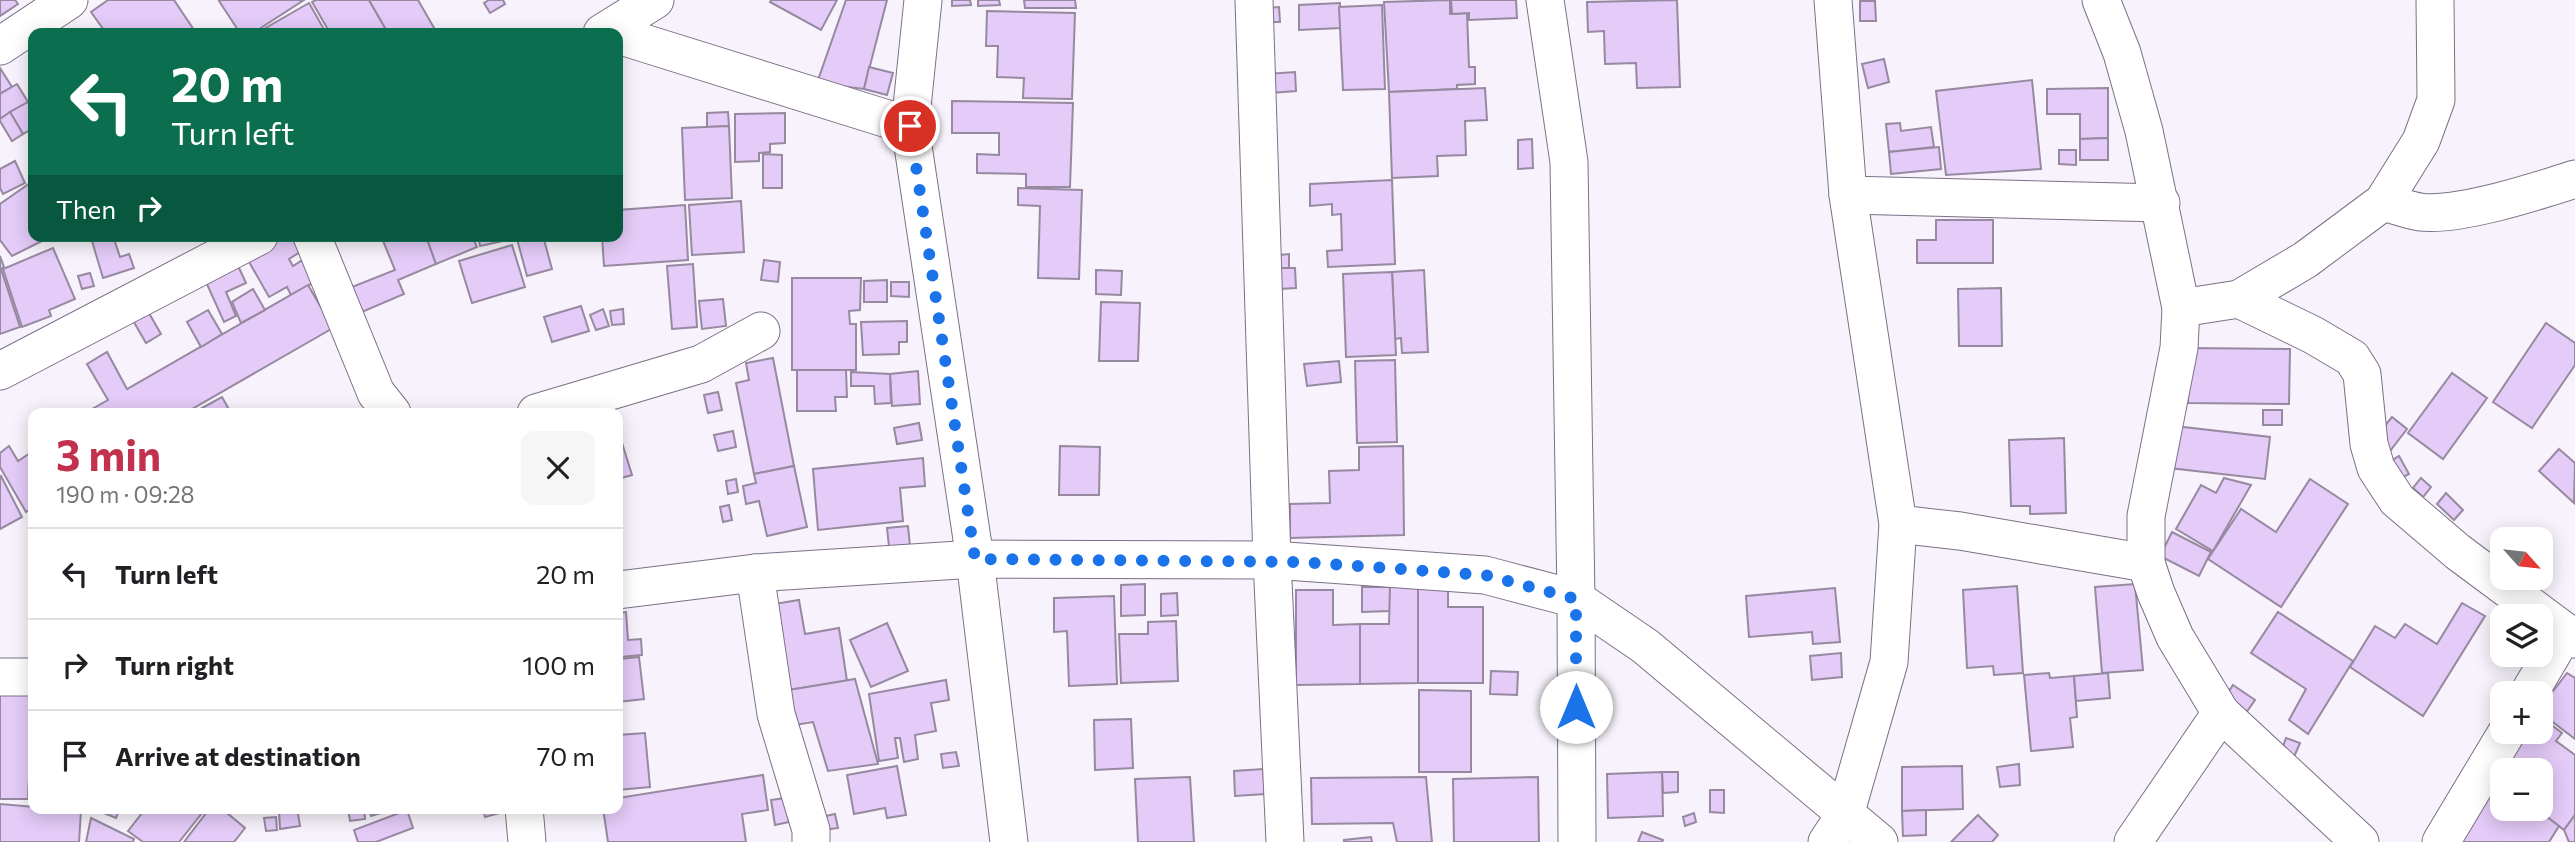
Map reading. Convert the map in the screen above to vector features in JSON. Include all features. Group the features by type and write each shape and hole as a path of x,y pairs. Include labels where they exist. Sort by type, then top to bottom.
{"street":[{"path":"0,46 69,0"},
{"path":"616,28 655,0"},
{"path":"923,0 910,126 975,559 1009,842"},
{"path":"1254,0 1272,560 1285,842"},
{"path":"1545,0 1569,162 1577,842"},
{"path":"1833,0 1848,195 1898,524 1889,662 1836,828"},
{"path":"2101,0 2126,66 2144,131 2181,308 2179,348 2146,516 2146,563 2175,637 2221,713 2360,842"},
{"path":"2181,308 2239,299 2305,260 2383,202 2421,141 2436,100 2435,0"},
{"path":"623,37 910,126"},
{"path":"2383,202 2422,212 2464,209 2575,179"},
{"path":"1848,195 2161,203"},
{"path":"0,371 247,242"},
{"path":"314,242 376,393 388,408"},
{"path":"2239,299 2313,335 2352,358 2362,374 2369,444 2376,468 2397,500 2458,552 2570,635 2537,681"},
{"path":"552,408 701,363 761,331"},
{"path":"1898,524 1960,531 2146,563"},
{"path":"623,589 755,573 975,559 1272,560 1485,575 1576,599 1645,646 1836,828 1879,842"},
{"path":"755,573 776,714 811,830 811,842"},
{"path":"0,677 28,677"},
{"path":"2133,842 2221,713"},
{"path":"2441,842 2500,744"},
{"path":"525,814 527,842"}],"building":[{"path":"0,0 15,0 18,4 0,16"},
{"path":"108,0 174,0 193,28 102,28 91,12"},
{"path":"304,0 261,28 237,28 219,1"},
{"path":"369,0 385,28 327,28 312,2"},
{"path":"369,0 418,0 434,28 385,28"},
{"path":"489,0 503,0 505,4 490,13 484,3"},
{"path":"837,0 821,30 770,2"},
{"path":"846,0 887,0 864,89 817,83"},
{"path":"952,0 970,0 971,5 952,6"},
{"path":"978,0 999,0 1000,5 978,6"},
{"path":"1024,0 1075,0 1076,8 1025,8"},
{"path":"1450,0 1450,14 1467,13 1469,67 1475,67 1475,84 1457,85 1457,89 1389,92 1384,2"},
{"path":"1451,0 1516,0 1517,18 1469,20 1469,13 1452,14"},
{"path":"1677,0 1680,87 1637,88 1636,63 1605,64 1604,31 1588,32 1587,2"},
{"path":"1860,1 1875,1 1876,21 1860,21"},
{"path":"309,3 323,28 266,28"},
{"path":"1340,3 1340,28 1299,30 1299,5"},
{"path":"1382,5 1385,89 1343,90 1339,7"},
{"path":"1279,7 1280,22 1268,22 1268,8"},
{"path":"987,11 1075,13 1072,99 1023,98 1024,78 997,77 998,46 986,46"},
{"path":"1884,59 1889,82 1868,88 1862,64"},
{"path":"869,67 893,73 887,95 864,89"},
{"path":"0,68 12,87 0,94"},
{"path":"1295,72 1296,91 1269,93 1268,74"},
{"path":"2032,80 2041,169 1946,175 1936,91"},
{"path":"17,84 28,102 0,119 0,94"},
{"path":"1485,88 1487,120 1465,121 1466,155 1437,156 1438,176 1392,178 1389,92"},
{"path":"2108,88 2108,138 2080,139 2080,114 2047,114 2047,89"},
{"path":"952,101 1073,103 1070,187 1026,187 1026,174 977,173 977,154 999,155 999,133 952,133"},
{"path":"28,102 28,131 23,134 10,112"},
{"path":"10,112 23,134 12,141 0,121"},
{"path":"728,112 729,126 707,127 707,113"},
{"path":"785,113 785,143 770,144 770,152 759,153 759,161 735,162 735,114"},
{"path":"1900,123 1901,131 1931,127 1934,147 1889,152 1886,124"},
{"path":"729,126 732,198 685,200 682,128"},
{"path":"2108,138 2108,160 2080,160 2080,139"},
{"path":"1532,139 1533,168 1518,169 1518,140"},
{"path":"1939,147 1941,169 1891,174 1889,152"},
{"path":"2059,150 2076,150 2076,165 2059,164"},
{"path":"763,154 782,155 782,188 763,188"},
{"path":"15,161 25,183 3,194 0,188 0,169"},
{"path":"1392,180 1395,264 1328,267 1327,251 1342,250 1341,214 1332,215 1332,204 1310,206 1310,184"},
{"path":"28,184 28,242 40,242 12,256 0,240 0,204"},
{"path":"1018,188 1082,190 1079,279 1038,278 1040,206 1018,205"},
{"path":"741,201 744,252 692,255 689,205"},
{"path":"685,205 688,260 604,266 602,242 623,242 623,210"},
{"path":"1936,220 1993,220 1993,263 1917,263 1917,240 1936,240"},
{"path":"92,242 115,242 120,257 129,254 134,268 103,278"},
{"path":"262,242 294,242 300,252 289,259 293,266 304,259 316,281 291,295 287,287 269,297 244,253"},
{"path":"383,242 428,242 436,264 398,280 404,294 362,312 352,287 395,270"},
{"path":"428,242 475,242 477,247 436,264"},
{"path":"479,242 498,242 480,246"},
{"path":"518,242 545,242 552,269 527,276"},
{"path":"512,245 525,287 472,303 459,261"},
{"path":"53,248 75,299 49,310 51,316 22,327 3,269"},
{"path":"1289,254 1289,268 1279,268 1279,255"},
{"path":"0,256 4,267 1,269 20,327 0,334"},
{"path":"234,257 246,283 226,292 236,316 224,322 206,282"},
{"path":"764,260 780,262 778,282 761,280"},
{"path":"693,264 697,327 672,329 667,266"},
{"path":"1279,268 1295,268 1296,288 1280,289"},
{"path":"1096,270 1122,271 1121,295 1096,294"},
{"path":"1424,270 1428,352 1402,353 1401,338 1395,339 1392,272"},
{"path":"1392,272 1396,355 1346,357 1343,274"},
{"path":"90,273 94,286 82,289 78,276"},
{"path":"792,278 861,278 860,310 849,311 850,324 856,324 856,370 792,370"},
{"path":"887,280 887,302 864,302 864,281"},
{"path":"891,282 909,282 909,297 891,296"},
{"path":"308,285 333,328 194,408 94,408 108,400 87,364 107,352 127,389"},
{"path":"2001,288 2002,346 1959,346 1958,289"},
{"path":"253,289 265,310 241,323 232,302"},
{"path":"723,299 726,326 702,329 699,301"},
{"path":"1101,302 1140,303 1138,361 1099,361"},
{"path":"581,306 589,331 552,342 544,317"},
{"path":"146,308 161,334 146,343 131,317"},
{"path":"603,309 609,326 596,330 590,315"},
{"path":"623,309 624,324 612,325 610,311"},
{"path":"208,310 222,334 201,347 187,322"},
{"path":"907,321 907,342 899,342 899,354 863,355 861,322"},
{"path":"2546,323 2575,343 2575,365 2532,428 2493,402"},
{"path":"2189,348 2290,349 2289,404 2188,403"},
{"path":"773,358 794,466 754,474 736,383 749,380 746,363"},
{"path":"1395,360 1397,442 1357,443 1355,361"},
{"path":"1339,361 1341,382 1307,386 1304,364"},
{"path":"797,370 846,370 847,397 835,397 836,411 797,411"},
{"path":"918,371 920,404 892,406 890,374"},
{"path":"851,372 890,374 891,403 875,404 874,386 851,386"},
{"path":"2452,373 2487,398 2443,459 2408,433"},
{"path":"718,392 722,410 708,413 704,395"},
{"path":"222,397 228,408 202,408"},
{"path":"2263,410 2282,410 2282,425 2263,425"},
{"path":"2392,417 2407,429 2390,451 2374,439"},
{"path":"919,423 922,440 897,444 894,428"},
{"path":"2166,425 2270,437 2265,479 2161,467"},
{"path":"733,431 736,447 718,451 714,435"},
{"path":"2064,438 2066,513 2030,514 2030,506 2011,506 2009,440"},
{"path":"9,446 18,461 28,454 26,512 0,467 0,453"},
{"path":"623,446 632,475 623,478"},
{"path":"1060,446 1100,447 1099,495 1059,495"},
{"path":"1403,446 1404,535 1290,538 1290,504 1330,503 1329,471 1359,470 1359,447"},
{"path":"2559,449 2575,463 2574,503 2539,471"},
{"path":"2399,456 2409,474 2392,483 2383,466"},
{"path":"923,458 925,486 900,488 903,521 818,530 813,469"},
{"path":"794,466 807,527 767,536 759,501 746,504 743,486 756,483 754,474"},
{"path":"0,477 22,517 0,529"},
{"path":"2224,478 2251,485 2213,551 2176,529 2201,485 2216,493"},
{"path":"2421,478 2431,487 2423,497 2413,488"},
{"path":"736,479 738,492 728,494 726,481"},
{"path":"2310,479 2348,504 2281,607 2208,559 2241,509 2276,532"},
{"path":"2446,493 2463,510 2454,520 2437,504"},
{"path":"729,505 732,520 723,522 720,507"},
{"path":"908,526 910,546 889,547 887,528"},
{"path":"2172,532 2211,552 2199,576 2160,556"},
{"path":"1145,584 1145,615 1121,616 1121,585"},
{"path":"2135,584 2143,670 2102,673 2095,587"},
{"path":"1448,586 1448,607 1483,607 1483,683 1418,683 1418,587"},
{"path":"2017,586 2023,673 1994,675 1993,666 1967,668 1963,590"},
{"path":"1362,587 1390,587 1390,611 1362,612"},
{"path":"1390,587 1418,587 1418,683 1360,684 1360,624 1389,624"},
{"path":"1835,588 1840,642 1813,644 1812,632 1749,637 1746,596"},
{"path":"1296,590 1333,590 1333,625 1360,624 1360,684 1296,685"},
{"path":"1177,593 1178,615 1161,616 1161,594"},
{"path":"1114,596 1117,684 1069,686 1067,631 1054,632 1054,598"},
{"path":"799,600 805,634 839,628 847,681 781,691 768,605"},
{"path":"2462,603 2485,616 2423,716 2350,667 2375,626 2395,638 2405,624 2437,644"},
{"path":"623,612 626,612 628,640 641,639 642,655 623,657"},
{"path":"2278,612 2353,661 2308,734 2289,720 2306,689 2251,653"},
{"path":"1176,621 1178,681 1121,683 1119,634 1148,634 1148,622"},
{"path":"887,623 908,671 871,687 850,640"},
{"path":"1841,653 1842,677 1812,680 1810,656"},
{"path":"639,657 644,699 623,701 623,659"},
{"path":"1491,671 1518,672 1517,695 1490,694"},
{"path":"2049,673 2050,678 2074,676 2077,717 2070,718 2073,747 2031,751 2024,675"},
{"path":"2108,673 2110,698 2076,701 2074,676"},
{"path":"2567,673 2575,678 2575,739 2553,722 2553,691"},
{"path":"855,679 878,764 828,771 813,722 788,726 783,691"},
{"path":"946,680 949,700 931,703 936,731 915,735 918,759 904,762 900,738 895,738 898,758 879,761 869,694"},
{"path":"2233,685 2255,700 2241,720 2220,705"},
{"path":"0,687 28,689 28,799 0,799"},
{"path":"1419,690 1471,691 1471,772 1419,772"},
{"path":"1131,719 1133,768 1095,770 1094,720"},
{"path":"2553,726 2562,733 2556,741 2575,755 2575,815 2564,830 2552,821 2553,758 2504,758 2515,744 2553,744"},
{"path":"645,733 650,787 623,790 623,735"},
{"path":"2286,738 2300,743 2294,757 2281,752"},
{"path":"956,752 959,766 943,768 941,754"},
{"path":"2019,764 2020,785 2000,787 1997,767"},
{"path":"897,766 906,815 887,818 885,808 854,814 847,775"},
{"path":"1962,766 1963,809 1902,811 1902,767"},
{"path":"1263,769 1265,794 1235,796 1234,771"},
{"path":"1662,772 1678,772 1678,792 1663,793"},
{"path":"1662,772 1663,816 1608,818 1607,774"},
{"path":"763,775 768,810 742,814 746,842 608,842 604,814 623,814 623,797"},
{"path":"2490,776 2490,821 2552,821 2559,826 2549,842 2446,842"},
{"path":"1190,777 1194,842 1138,842 1135,779"},
{"path":"1426,777 1432,842 1397,842 1393,823 1312,824 1311,778"},
{"path":"1538,777 1539,842 1454,842 1453,779"},
{"path":"1710,790 1724,790 1724,813 1710,812"},
{"path":"785,798 789,822 775,825 771,800"},
{"path":"0,804 28,806 28,814 81,814 79,842 0,842"},
{"path":"1926,810 1926,835 1903,836 1902,811"},
{"path":"1694,813 1696,822 1685,826 1683,817"},
{"path":"141,814 201,814 179,842 143,842 128,831"},
{"path":"205,814 228,814 245,828 234,842 184,842"},
{"path":"279,814 298,814 300,826 280,829"},
{"path":"349,814 365,814 365,819 350,821"},
{"path":"396,814 408,814 413,828 376,842 358,842 354,830"},
{"path":"835,814 838,828 824,830 821,817"},
{"path":"1978,815 1998,835 1992,842 1951,842"},
{"path":"2575,815 2575,842 2569,842 2564,830"},
{"path":"276,817 277,830 266,831 264,818"},
{"path":"91,818 134,839 133,842 86,842"},
{"path":"1642,832 1663,840 1638,842"},
{"path":"1371,837 1372,842 1344,842 1344,840"}],"route":[{"path":"910,126 975,559 1272,560 1485,575 1576,599 1576,707"}]}
